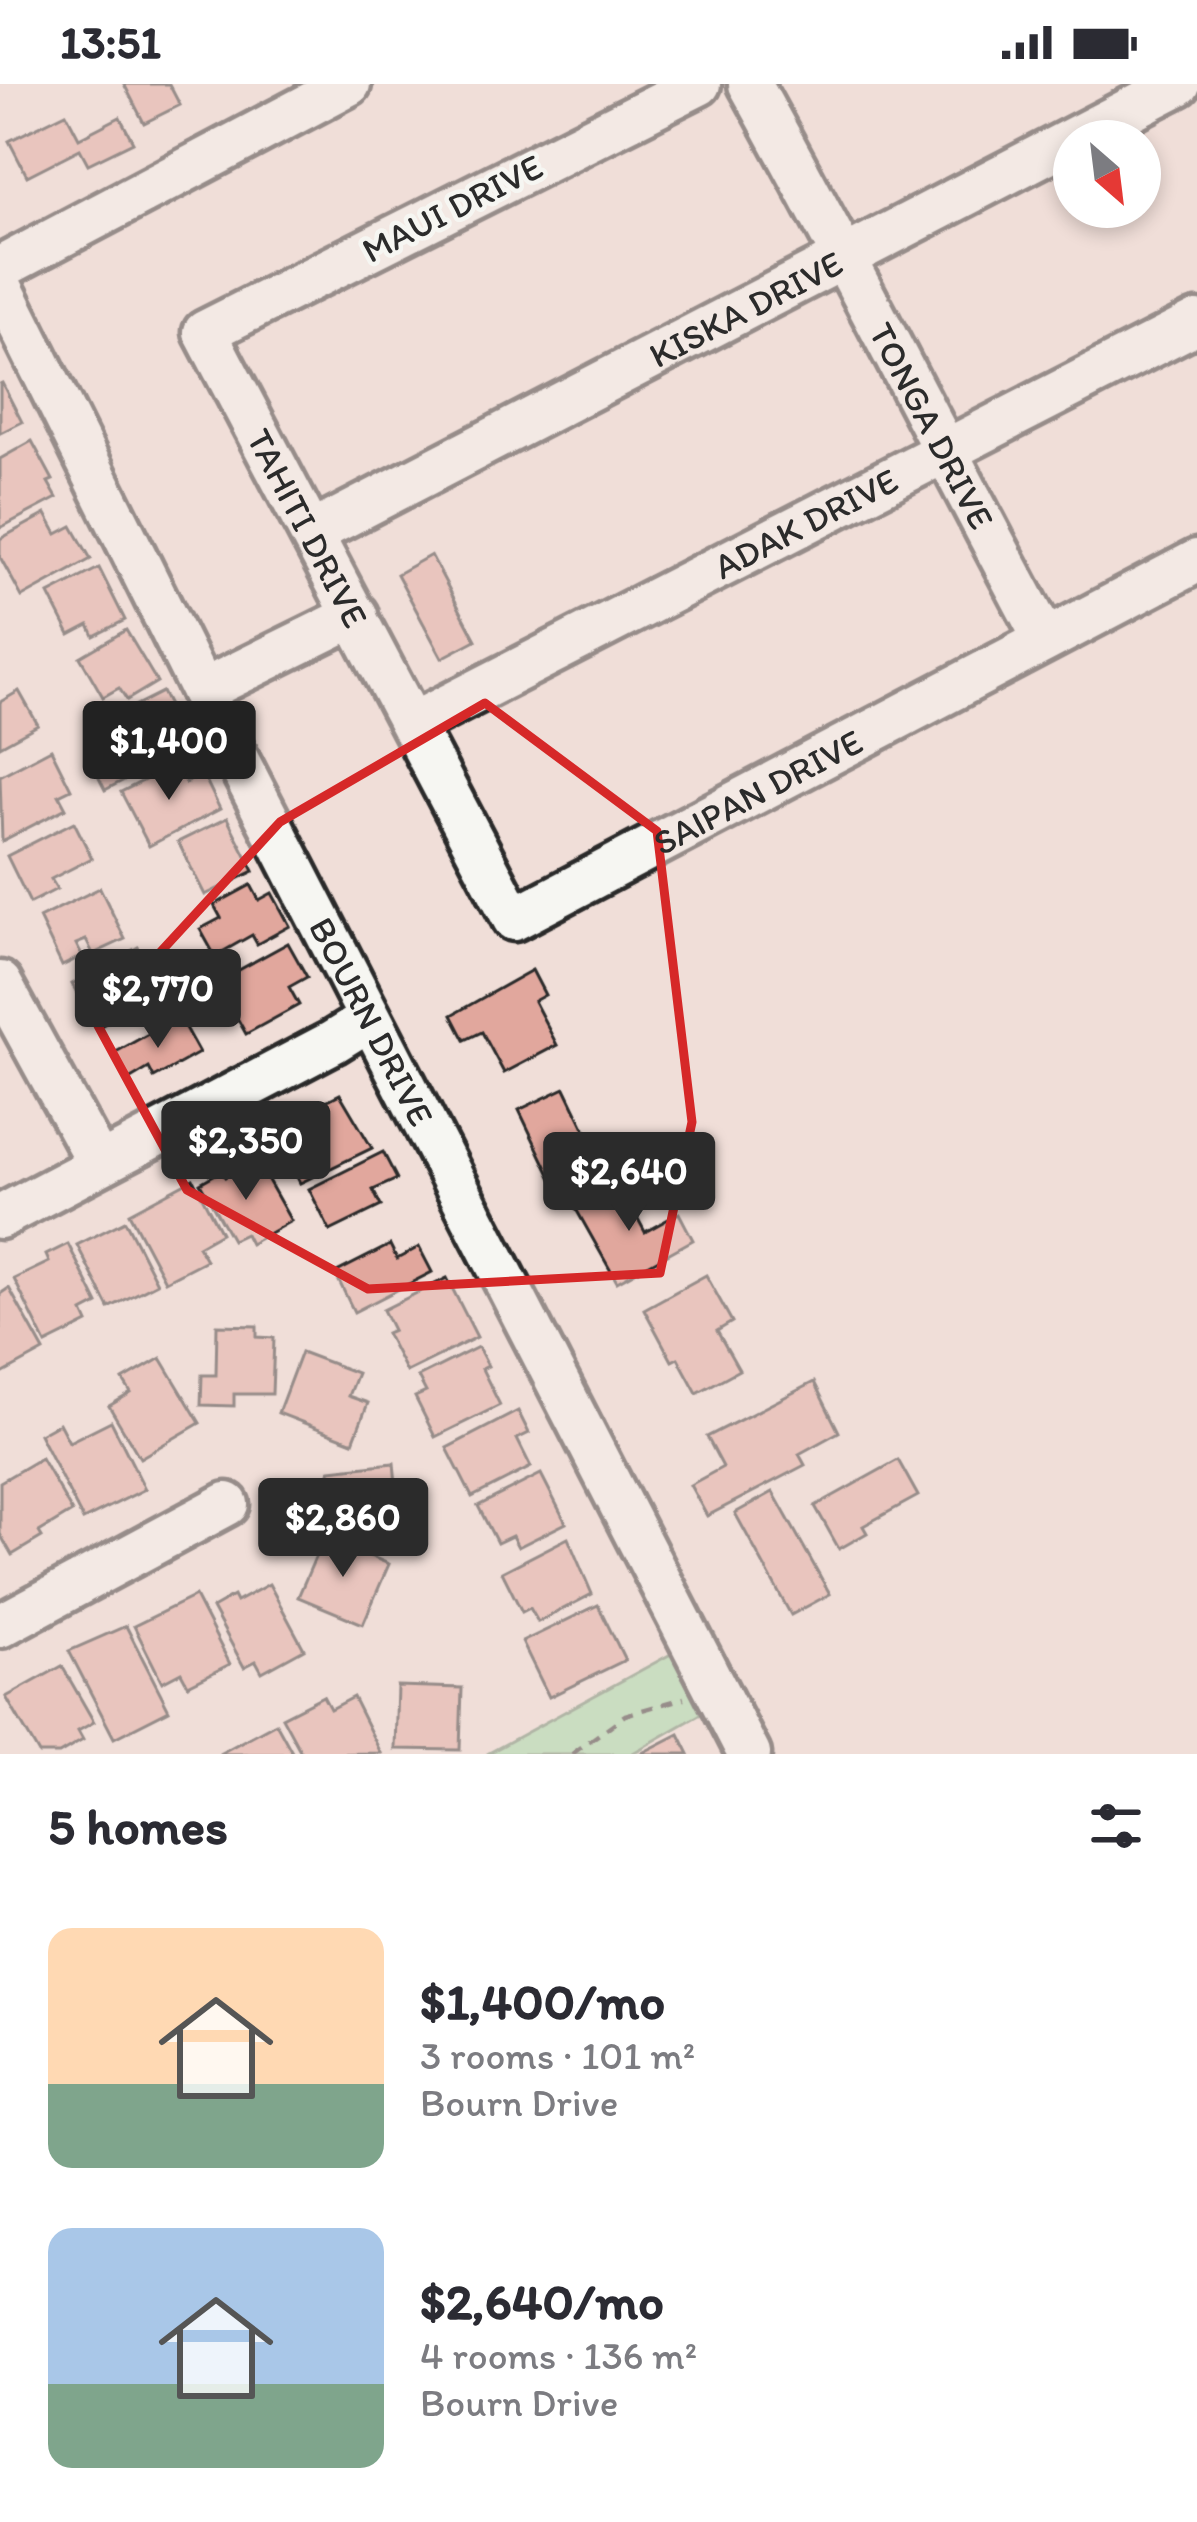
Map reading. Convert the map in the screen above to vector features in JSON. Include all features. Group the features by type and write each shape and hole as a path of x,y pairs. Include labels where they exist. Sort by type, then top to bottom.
{"street":[{"path":"0,268 349,84"},
{"name":"MAUI DRIVE","path":"206,332 699,84"},
{"name":"TONGA DRIVE","path":"750,84 1045,640"},
{"name":"KISKA DRIVE","path":"314,532 1179,84"},
{"name":"BOURN DRIVE","path":"0,285 202,691 749,1754"},
{"name":"ADAK DRIVE","path":"413,724 1197,322"},
{"name":"TAHITI DRIVE","path":"206,332 413,724"},
{"name":"SAIPAN DRIVE","path":"413,724 514,919 1197,561"},
{"path":"202,691 356,615"},
{"path":"0,983 100,1164"},
{"path":"0,1217 370,1019"},
{"path":"0,1626 227,1504"}],"path":[{"path":"572,1754 625,1715 689,1696"}],"highlighted area":[{"path":"485,703 657,831 692,1122 660,1273 368,1289 187,1190 96,1022 280,822"}],"green space":[{"path":"671,1654 701,1714 631,1754 487,1754"}],"building":[{"path":"124,84 169,84 180,105 144,123"},
{"path":"66,113 79,138 120,117 133,142 88,164 80,149 27,176 9,141"},
{"path":"0,384 22,422 0,433"},
{"path":"32,441 57,498 0,528 0,459"},
{"path":"46,514 57,534 72,526 91,559 22,597 0,557 0,539"},
{"path":"431,555 476,640 442,658 397,574"},
{"path":"99,568 125,620 94,636 89,625 70,635 49,594"},
{"path":"126,630 157,682 127,700 119,688 103,697 80,657"},
{"path":"19,691 38,725 0,746 0,702"},
{"path":"162,692 178,724 161,734 172,755 105,790 93,766 105,760 89,729"},
{"path":"51,749 71,789 59,795 66,808 2,841 0,776"},
{"path":"177,764 186,783 203,774 220,809 149,846 121,792"},
{"path":"227,818 254,871 205,895 178,842"},
{"path":"74,822 92,858 51,879 57,889 30,903 7,856"},
{"path":"251,885 259,900 272,893 290,926 257,944 252,935 215,956 200,929 221,918 214,905"},
{"path":"100,888 125,939 93,954 86,940 76,944 82,956 62,966 39,918"},
{"path":"288,943 307,977 289,987 299,1005 246,1034 217,982"},
{"path":"138,947 157,981 118,1003 124,1013 97,1028 72,984"},
{"path":"532,970 545,995 534,1001 557,1045 504,1073 482,1032 465,1040 452,1015"},
{"path":"179,1017 199,1053 154,1078 149,1068 129,1080 114,1053"},
{"path":"565,1088 602,1165 556,1187 519,1110"},
{"path":"340,1094 372,1148 300,1183 280,1143 295,1136 288,1120"},
{"path":"383,1152 397,1179 373,1190 381,1206 330,1231 309,1189"},
{"path":"256,1159 291,1221 250,1244 245,1234 232,1240 200,1183 221,1171 225,1177"},
{"path":"193,1179 221,1233 198,1246 206,1260 165,1281 129,1213"},
{"path":"620,1185 645,1232 679,1213 693,1240 617,1282 576,1209"},
{"path":"125,1221 157,1283 109,1308 77,1245"},
{"path":"68,1244 98,1304 83,1312 88,1323 46,1344 14,1279 49,1262 46,1255"},
{"path":"390,1245 397,1259 419,1247 432,1272 354,1312 335,1273"},
{"path":"706,1275 732,1322 717,1331 739,1370 697,1393 678,1358 672,1361 644,1309"},
{"path":"447,1278 477,1337 406,1372 386,1333 393,1330 383,1310"},
{"path":"9,1288 44,1351 0,1375 0,1294"},
{"path":"217,1325 257,1326 257,1337 274,1338 272,1394 234,1394 234,1406 201,1405 202,1375 216,1375"},
{"path":"478,1347 488,1366 482,1369 500,1405 435,1437 415,1397 426,1392 418,1377"},
{"path":"301,1352 357,1373 348,1396 368,1403 353,1442 278,1413"},
{"path":"161,1358 200,1423 140,1458 109,1406 131,1393 123,1380"},
{"path":"814,1382 839,1432 799,1454 805,1465 707,1516 690,1485 723,1467 707,1437"},
{"path":"518,1411 529,1433 517,1439 531,1467 472,1497 447,1448"},
{"path":"111,1421 145,1489 83,1520 39,1434 59,1423 69,1442"},
{"path":"41,1458 72,1512 12,1555 0,1534 0,1482"},
{"path":"898,1460 918,1496 863,1526 867,1533 839,1549 815,1506"},
{"path":"394,1463 400,1525 336,1532 330,1470"},
{"path":"541,1474 566,1523 518,1547 512,1536 497,1543 478,1506"},
{"path":"773,1492 830,1594 791,1615 735,1513"},
{"path":"324,1537 389,1564 363,1624 298,1597"},
{"path":"568,1538 592,1594 538,1622 530,1608 522,1612 502,1572"},
{"path":"269,1584 304,1649 262,1672 256,1661 244,1667 212,1608 233,1596 236,1602"},
{"path":"195,1596 230,1664 188,1685 181,1672 162,1682 134,1626"},
{"path":"598,1605 625,1660 549,1697 522,1642"},
{"path":"126,1626 169,1710 114,1738 69,1651"},
{"path":"62,1666 94,1722 78,1731 83,1740 59,1754 39,1754 6,1697"},
{"path":"397,1686 462,1688 460,1750 395,1749"},
{"path":"323,1696 330,1709 353,1697 381,1753 302,1754 282,1717"},
{"path":"276,1723 293,1754 219,1754"},
{"path":"679,1734 689,1754 640,1754"}]}
